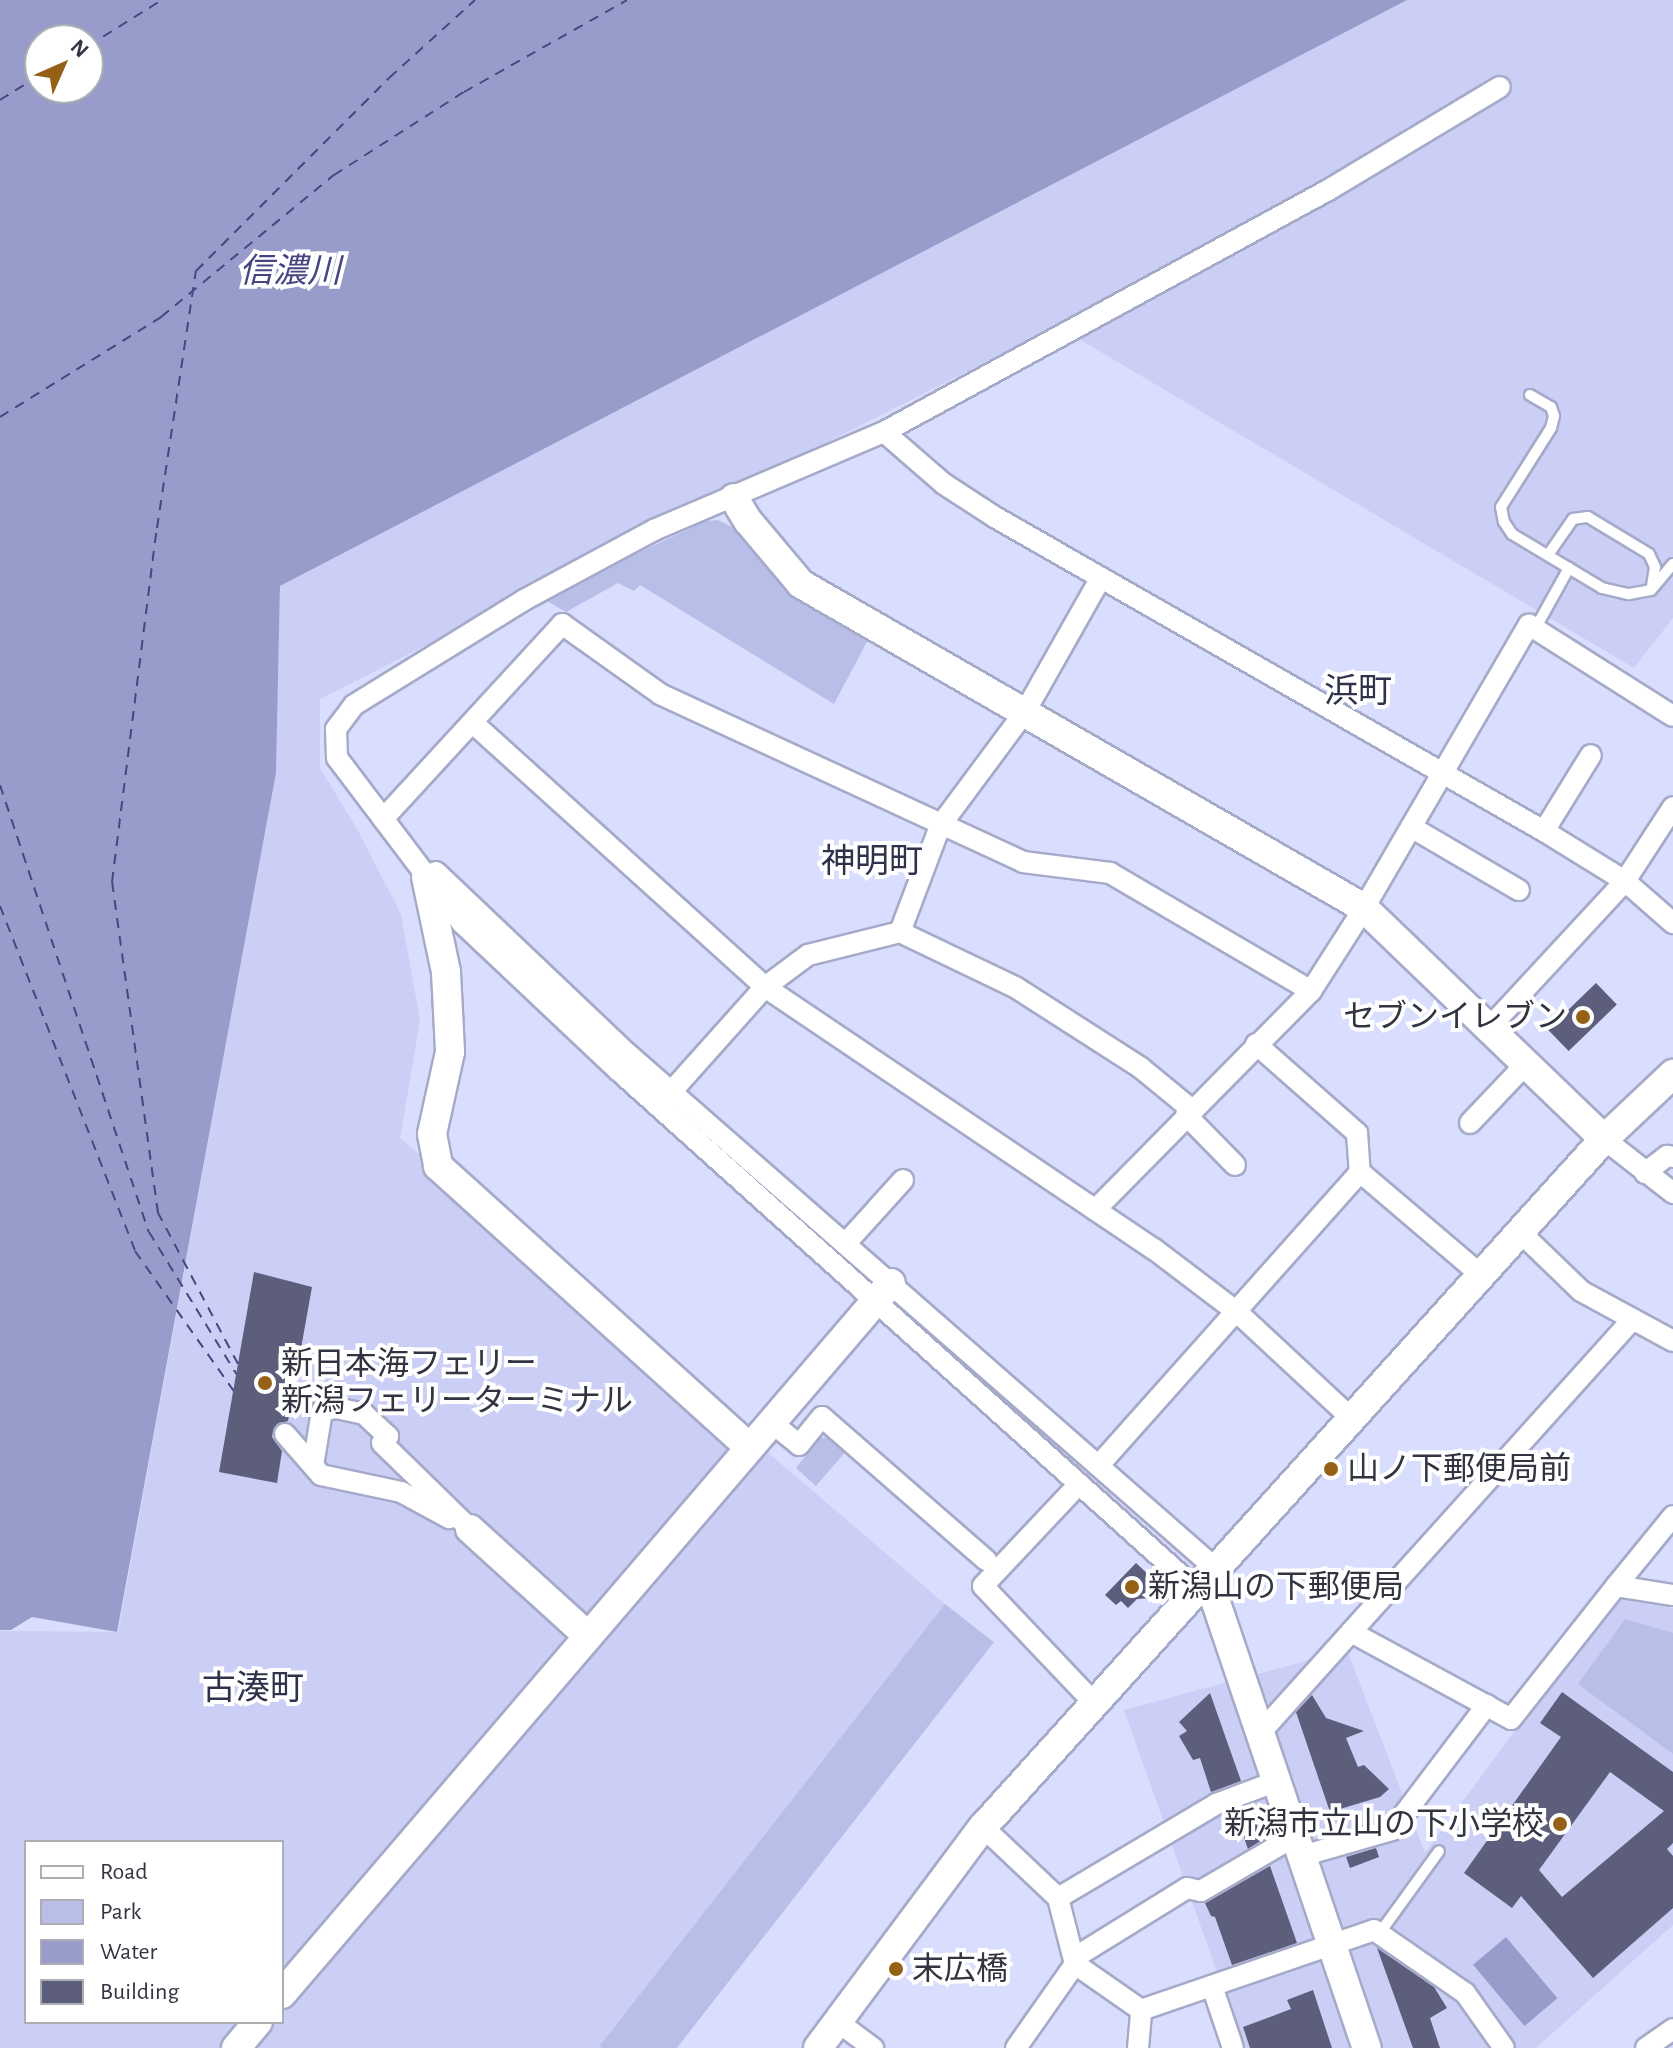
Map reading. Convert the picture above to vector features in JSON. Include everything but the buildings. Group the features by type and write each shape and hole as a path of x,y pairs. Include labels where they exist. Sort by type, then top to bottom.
{"street":[{"path":"1367,2048 1206,1577 1099,1465 883,1292 619,1071 462,923 337,758 336,729 354,705 524,600 654,530 884,432 1330,189 1500,87"},
{"path":"884,432 944,484 1100,579 1544,831 1625,881 1673,923"},
{"path":"734,498 748,521 801,584 1026,710 1364,908 1604,1139 1673,1193"},
{"path":"900,932 940,826 1026,710 1100,579"},
{"path":"388,826 473,723 562,624 660,694 1023,862 1110,873 1311,991"},
{"path":"1095,1210 1311,991 1364,908 1529,625 1671,710"},
{"path":"473,723 765,987 1095,1210 1237,1312 1351,1418"},
{"path":"1544,831 1591,755"},
{"path":"1489,1028 1625,881 1673,807"},
{"path":"388,826 671,1092 846,1243 883,1292 1079,1484 1206,1577"},
{"path":"1411,827 1519,890"},
{"path":"426,877 446,972 450,1052 432,1134 438,1166 749,1447"},
{"path":"671,1092 765,987 808,955 900,932 1015,987 1141,1068 1189,1112 1235,1165"},
{"path":"1256,1044 1357,1133 1360,1172 1481,1275"},
{"path":"1470,1123 1526,1064"},
{"path":"818,2048 983,1827 1604,1139 1673,1074"},
{"path":"1645,1173 1667,1156 1673,1157"},
{"path":"1099,1465 1360,1172"},
{"path":"846,1243 903,1180"},
{"path":"1520,1232 1581,1291 1673,1341"},
{"path":"284,1992 883,1292"},
{"path":"1261,1732 1633,1319"},
{"path":"313,1466 322,1411 328,1408 364,1414 388,1436 382,1443 470,1529 588,1636"},
{"path":"771,1422 799,1445 822,1417 986,1560"},
{"path":"285,1434 321,1475 401,1492 470,1529"},
{"path":"1079,1484 983,1586 1095,1704"},
{"path":"1351,1632 1511,1719 1673,1516"},
{"path":"1616,1586 1673,1595"},
{"path":"1016,2048 1075,1961 1187,1888 1201,1891 1299,1846 1392,1830 1487,1705"},
{"path":"1058,1898 1216,1804 1277,1781"},
{"path":"983,1827 1058,1898 1075,1961 1141,2010"},
{"path":"1141,2010 1374,1930 1465,1993 1504,2048"},
{"path":"1212,1986 1233,2048"},
{"path":"1138,2048 1141,2010"},
{"path":"838,2022 873,2048"},
{"path":"236,2048 256,2024"}],"lane":[{"path":"1530,395 1551,407 1553,421 1501,507 1501,515 1512,534 1602,588 1629,594 1651,590 1673,564"},
{"path":"1548,555 1573,519 1588,517 1649,554 1655,567 1651,590"},
{"path":"1535,629 1569,568"},
{"path":"1379,1934 1439,1851"}],"shaded area":[{"path":"1407,0 1673,0 1673,618 1634,668 1057,326 320,699 320,768 357,829 401,914 420,1020 400,1138 945,1604 602,2048 0,2048 0,1631 118,1632 276,773 280,586"},
{"path":"1620,1599 1673,1608 1673,1925 1536,2048 1515,2048 1483,2002 1500,2048 1244,2048 1124,1710 1347,1650 1425,1853 1516,1729"}],"green space":[{"path":"718,520 732,527 793,588 871,634 834,704 640,585 634,591 618,583 566,612 547,601 642,551 706,521"},
{"path":"831,1437 847,1450 816,1486 796,1468 820,1438"},
{"path":"945,1604 994,1642 677,2048 600,2046"},
{"path":"1625,1619 1673,1633 1673,1754 1578,1684"}],"water":[{"name":"信濃川","path":"0,0 1407,0 280,586 276,773 117,1632 32,1617 11,1630 0,1630"},
{"path":"1506,1937 1557,1998 1524,2026 1473,1965"}],"ferry route":[{"path":"104,36 162,0"},
{"path":"238,1364 158,1213 112,882 157,528 196,271 389,78 475,0"},
{"path":"0,417 161,317 334,175 464,92 627,0"},
{"path":"0,100 24,85"},
{"path":"0,785 149,1232 237,1375"},
{"path":"0,906 135,1251 235,1393"}],"place":[{"name":"セブンイレブン","path":"1583,1017"},
{"name":"新日本海フェリー 新潟フェリーターミナル","path":"265,1383"},
{"name":"山ノ下郵便局前","path":"1331,1469"},
{"name":"新潟山の下郵便局","path":"1132,1587"},
{"name":"新潟市立山の下小学校","path":"1560,1824"},
{"name":"末広橋","path":"896,1969"}],"district":[{"name":"浜町","path":"1358,693"},
{"name":"神明町","path":"872,863"},
{"name":"古湊町","path":"253,1690"}]}
